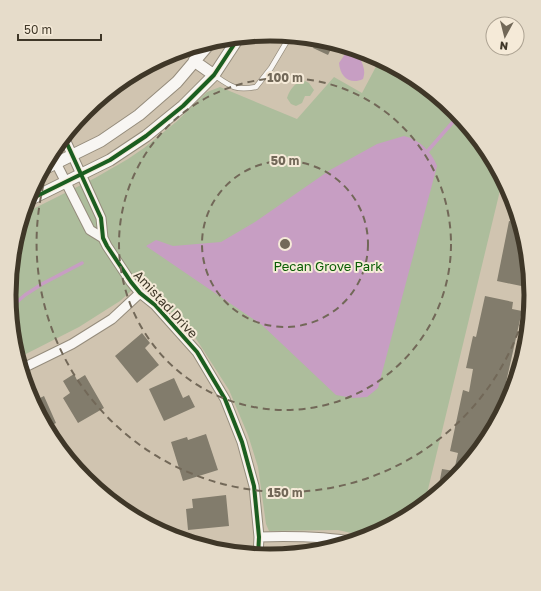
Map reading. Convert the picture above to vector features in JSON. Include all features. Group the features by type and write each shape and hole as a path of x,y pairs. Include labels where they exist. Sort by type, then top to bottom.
{"street":[{"path":"36,197 110,160 146,136 183,106 214,75 235,43"},
{"path":"57,158 72,155 101,140 139,115 177,82 203,51"},
{"path":"194,61 214,75"},
{"name":"Amistad Drive","path":"67,144 102,218 103,238"},
{"name":"Amistad Drive","path":"55,160 90,230 103,238 131,282 140,293 155,305 197,352 225,399 242,442 254,486 259,537 258,549"},
{"path":"27,366 72,344 112,319 140,293"},
{"path":"259,537 298,536 341,540"}],"lane":[{"path":"214,75 231,87 246,89 256,87 271,68 286,42"}],"green space":[{"name":"Pecan Grove Park","path":"377,64 412,84 438,104 462,128 482,154 501,187 426,496 398,516 368,531 357,534 338,530 269,531 266,524 258,467 248,435 229,390 193,334 152,295 141,282 120,301 79,327 24,355 18,329 16,296 18,262 21,246 31,210 95,178 128,159 176,122 207,92 220,87 297,119 334,77 362,93"},
{"path":"303,80 309,83 314,90 310,96 305,96 302,103 296,106 291,104 287,98 293,87"}],"shaded area":[{"path":"345,54 361,58 364,68 363,79 358,81 350,80 341,72 339,63"},
{"path":"404,136 420,143 432,156 437,166 378,388 367,397 353,398 336,395 262,325 146,246 156,240 173,246 221,242 255,222 330,170 377,144"}],"building":[{"path":"315,45 331,49 328,55 313,48"},
{"path":"509,221 513,222 523,262 524,287 497,281"},
{"path":"485,296 513,302 512,309 522,311 502,402 482,437 454,471 458,453 450,451 463,390 469,392 473,369 466,368 473,336 476,337"},
{"path":"142,333 150,343 145,348 159,365 137,383 115,356"},
{"path":"74,374 77,380 85,375 104,408 78,423 63,398 70,393 63,381"},
{"path":"174,378 183,398 189,395 195,407 164,421 149,389"},
{"path":"44,396 56,423 51,425 38,399"},
{"path":"206,434 218,470 183,481 171,442 187,437 188,440"},
{"path":"442,469 454,471 439,486"},
{"path":"226,495 229,526 188,530 186,509 193,508 192,499"}],"waterway":[{"path":"425,154 454,120"},
{"path":"16,302 42,284 82,263"}],"cycle path":[{"path":"36,197 110,160 146,136 183,106 214,75 235,43"},
{"path":"67,144 101,218 103,238 107,246 140,293 155,305 197,352 225,399 242,442 254,486 259,537 258,549"}]}
